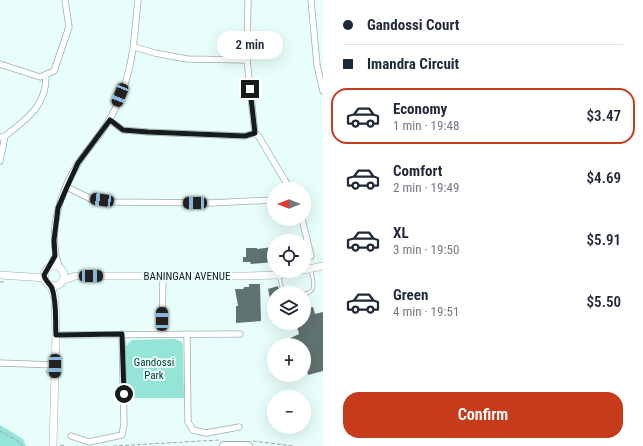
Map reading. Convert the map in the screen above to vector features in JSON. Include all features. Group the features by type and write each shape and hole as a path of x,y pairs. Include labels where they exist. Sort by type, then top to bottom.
{"main road":[{"path":"225,443 248,444"}],"street":[{"path":"0,64 40,78 54,71 69,27 65,0"},
{"path":"59,446 54,432 56,335 55,299 61,269 55,256 54,240 58,208 78,163 110,120 125,82 134,47 138,0"},
{"path":"248,0 247,60 255,133 260,137 286,182"},
{"path":"311,0 323,91"},
{"path":"134,47 155,53 187,59 247,60"},
{"path":"0,161 3,136 33,114 47,88 46,75"},
{"path":"110,120 123,130 245,136 255,133"},
{"path":"67,187 92,199 113,202 210,203 267,200"},
{"path":"46,272 55,256"},
{"path":"311,268 323,266"},
{"path":"0,275 33,276 61,269"},
{"name":"BANINGAN AVENUE","path":"61,269 75,276"},
{"path":"46,272 58,283"},
{"name":"BANINGAN AVENUE","path":"58,283 75,276 267,275"},
{"path":"162,334 163,276"},
{"path":"71,436 89,442 122,436 124,424 122,334"},
{"path":"187,334 188,422 193,430 206,433 239,427"},
{"path":"56,335 240,334"},
{"path":"0,363 55,366"}],"lane":[{"path":"311,278 314,285 314,290 311,292"}],"path":[{"path":"0,282 7,282"},
{"path":"46,365 46,373 50,380"},
{"path":"0,431 21,443 22,446"},
{"path":"113,446 225,443"},
{"path":"248,444 293,446"}],"green space":[{"name":"Gandossi Park","path":"175,339 182,342 183,347 184,398 126,398 126,346 132,340"},
{"path":"0,425 23,439 26,446 0,446"}],"building":[{"path":"246,248 267,248 267,263 251,264 250,262 243,262 243,257 246,257"},
{"path":"249,284 260,284 261,321 236,323 236,306 238,306 235,289 249,287"},
{"path":"311,307 313,307 315,314 323,312 323,371 311,374 311,338 290,338 299,334 298,330 311,330"}],"route":[{"path":"124,394 122,334 56,335 55,299 52,285 48,284 44,275 55,256 54,240 58,208 78,163 110,120 123,130 245,136 255,133 250,89"}]}
